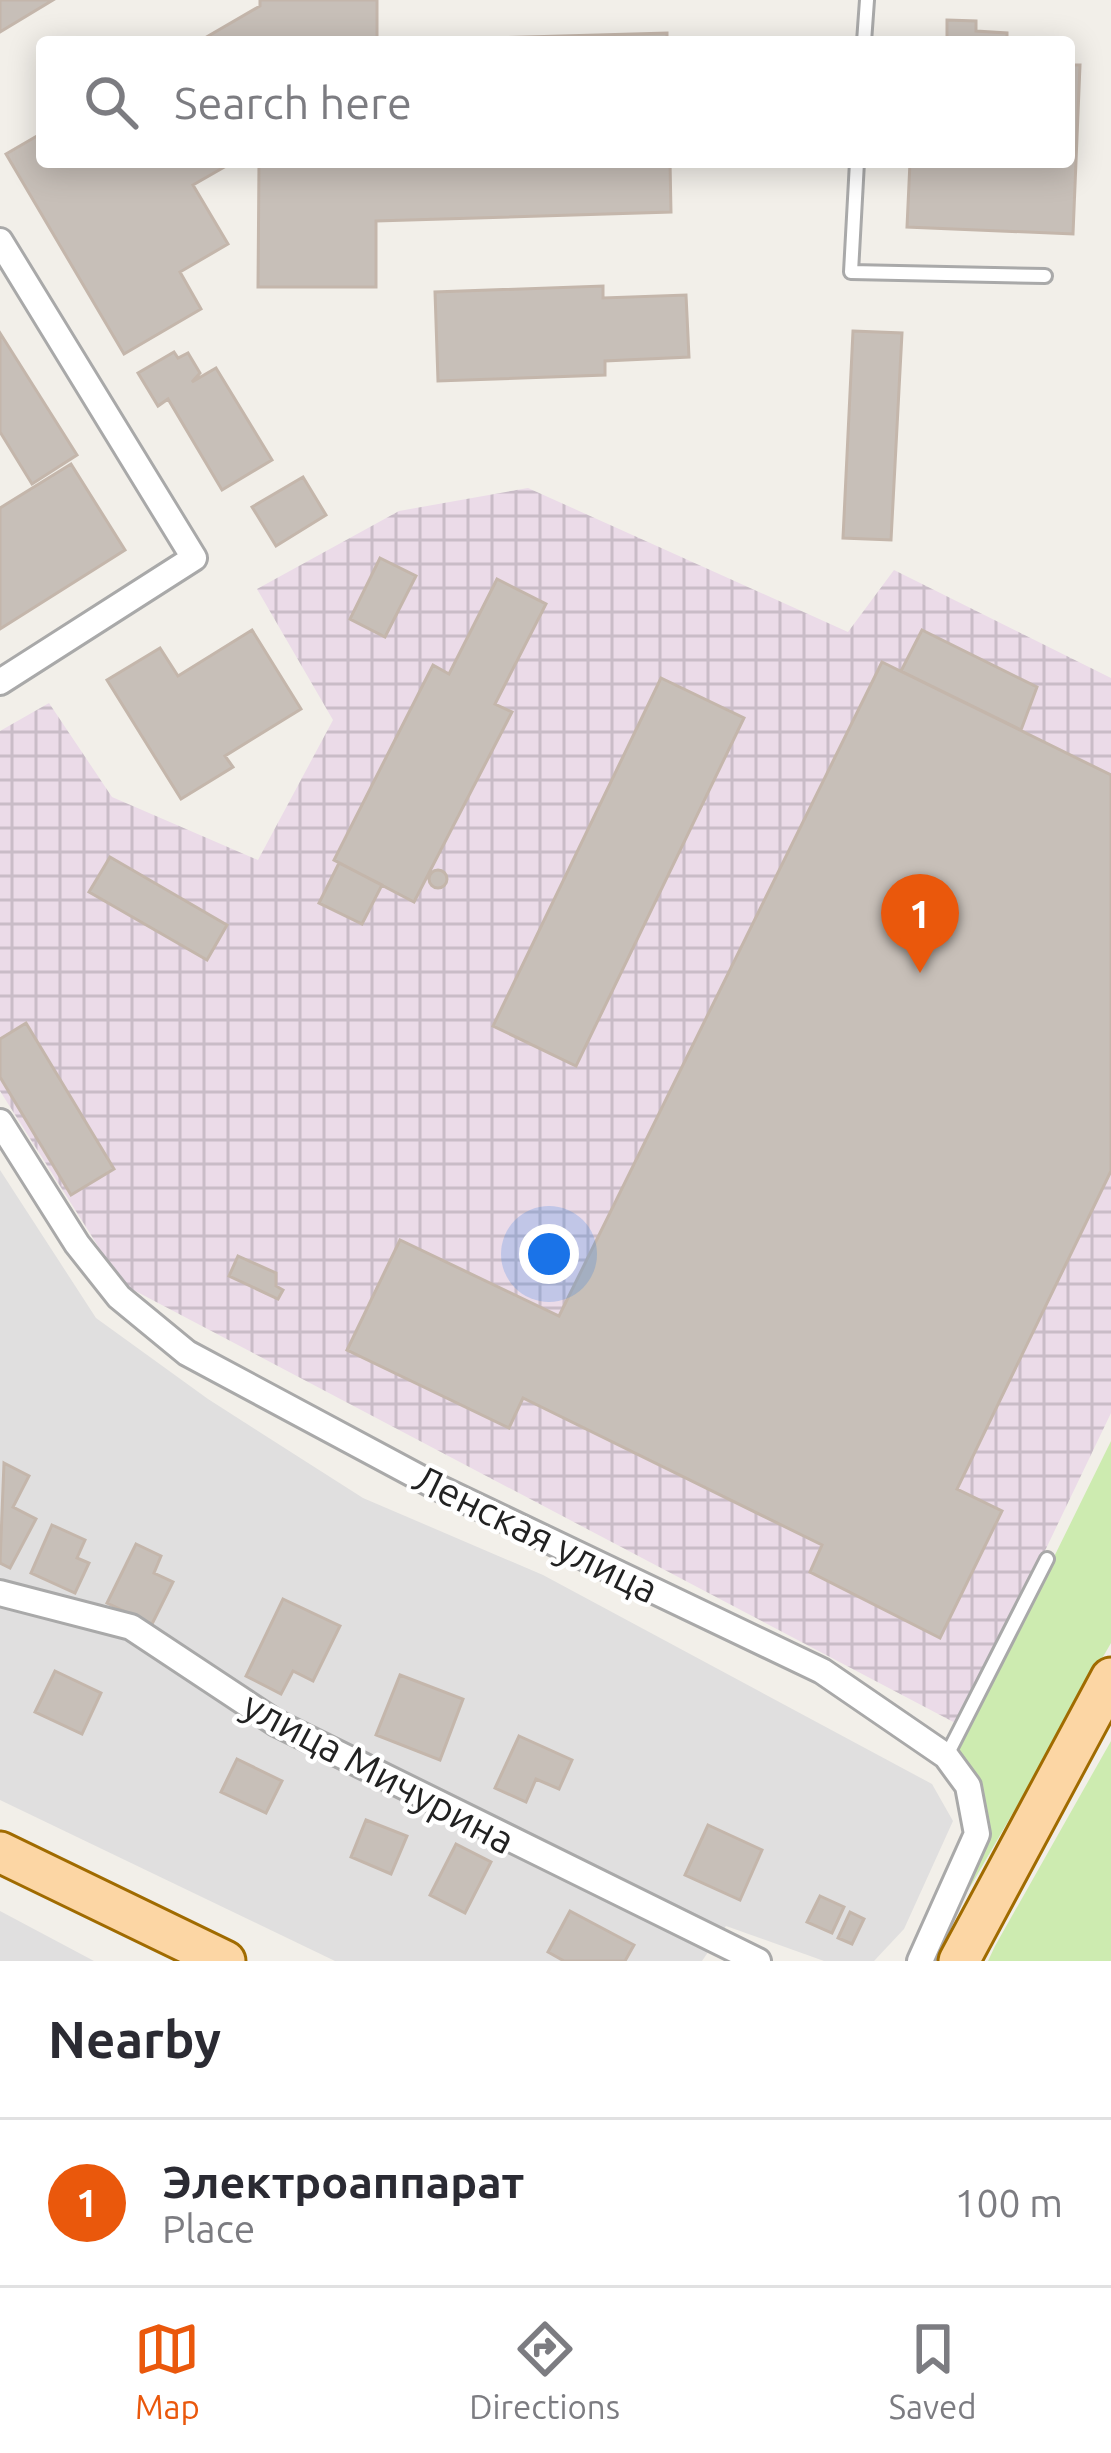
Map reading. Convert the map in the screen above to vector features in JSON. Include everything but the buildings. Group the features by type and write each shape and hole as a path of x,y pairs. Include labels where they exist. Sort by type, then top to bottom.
{"main road":[{"path":"959,1961 1111,1678"},
{"path":"0,1852 225,1961"}],"street":[{"path":"0,242 194,558 0,682"},
{"name":"Ленская улица","path":"0,1121 77,1244 118,1297 188,1353 437,1486 822,1671 946,1756 968,1786 977,1834 920,1961"},
{"name":"улица Мичурина","path":"0,1593 131,1627 276,1723 758,1961"}],"lane":[{"path":"864,36 867,0"},
{"path":"857,168 850,272 1045,276"},
{"path":"946,1756 1047,1559"}],"shaded area":[{"path":"528,488 848,632 894,570 1111,678 1111,1413 961,1726 122,1284 0,1091 0,731 49,703 112,797 258,860 333,720 257,589 399,511"},
{"path":"0,1170 96,1318 208,1399 363,1498 543,1575 932,1784 953,1821 904,1929 874,1961 824,1961 726,1926 702,1961 335,1961 0,1800"},
{"path":"0,1911 94,1961 0,1961"}],"green space":[{"path":"1111,1441 1111,1643 969,1889 983,1844 958,1752"},
{"path":"1111,1741 1111,1961 988,1961 995,1946"}],"place":[{"name":"Электроаппарат","path":"920,973"}]}
